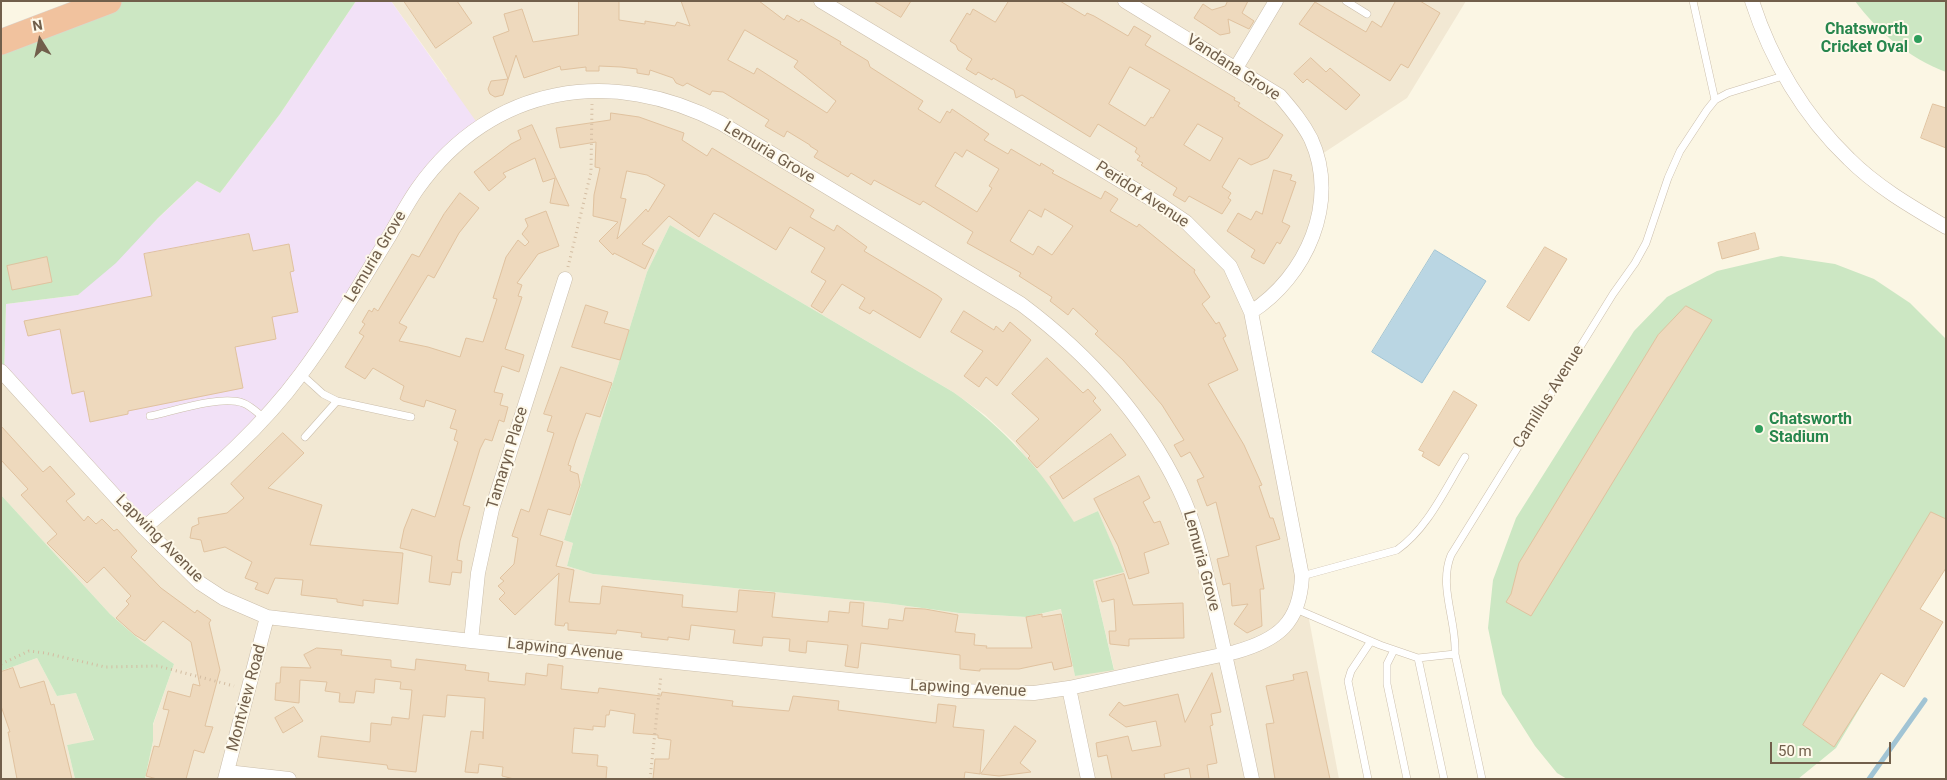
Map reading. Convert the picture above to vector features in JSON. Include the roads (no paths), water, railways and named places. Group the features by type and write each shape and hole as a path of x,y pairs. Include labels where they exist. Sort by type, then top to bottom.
{"highway":[{"path":"1,30 89,1"},
{"path":"1,42 109,1"}],"street":[{"name":"Peridot Avenue","path":"821,1 1186,222 1230,266 1251,312 1302,576 1302,590 1296,608 1276,636 1255,646 1225,654"},
{"path":"1236,68 1276,1"},
{"path":"1752,1 1770,50 1784,76 1822,130 1849,160 1881,186 1946,227"},
{"name":"Vandana Grove","path":"1135,4 1280,96 1298,116 1312,140 1319,164 1322,194 1317,227 1286,284 1251,312"},
{"name":"Lemuria Grove","path":"144,528 226,458 265,419 301,374 336,322 418,187 464,137 489,120 518,105 546,96 592,91 641,94 697,110 1021,304 1051,327 1118,392 1143,426 1165,462 1179,490 1196,533 1252,779"},
{"name":"Tamaryn Place","path":"471,641 478,573 490,516 565,279"},
{"name":"Lapwing Avenue","path":"1,371 144,528 200,583 223,598 267,617 471,641 957,691 1034,693 1069,688 1225,654"},
{"name":"Montview Road","path":"226,775 267,617"},
{"path":"1069,688 1088,779"},
{"path":"226,775 289,779"}],"lane":[{"path":"1346,1 1367,14"},
{"path":"1693,1 1716,100"},
{"name":"Camillus Avenue","path":"1482,779 1455,654 1456,638 1446,586 1446,568 1451,555 1613,294 1635,263 1646,243 1668,178 1680,151 1716,100 1728,92 1784,76"},
{"path":"301,374 324,394 337,401 411,417"},
{"path":"150,416 209,403 234,401 250,406 265,419"},
{"path":"304,437 337,401"},
{"path":"1302,576 1397,550 1408,542 1421,527 1465,457"},
{"path":"1296,608 1371,641 1418,658 1455,654"},
{"path":"1368,779 1348,681 1351,671 1371,641"},
{"path":"1394,650 1387,664 1387,684 1407,779"},
{"path":"1418,658 1444,779"}],"water":[{"path":"1435,250 1486,281 1422,383 1372,352"}],"waterway":[{"path":"1869,779 1925,700"}],"place":[{"name":"Chatsworth Cricket Oval","path":"1918,39"},
{"name":"Chatsworth Stadium","path":"1759,429"}]}
